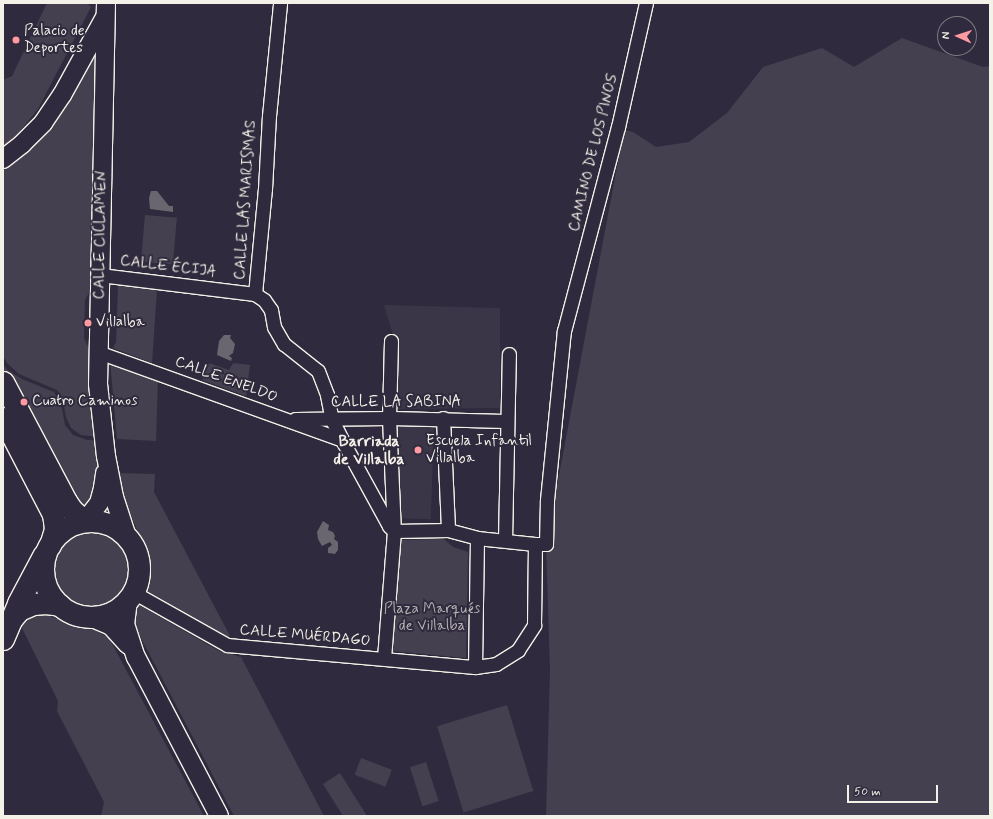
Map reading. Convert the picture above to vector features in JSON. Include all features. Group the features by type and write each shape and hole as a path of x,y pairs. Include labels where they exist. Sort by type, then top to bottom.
{"main road":[{"path":"3,382 66,501 72,510 85,521"},
{"path":"3,418 53,514 55,530 50,546 44,562 44,578 50,593 60,605 74,614 90,617 111,613 131,596 138,578 139,563 135,549 127,537 117,529 106,524 85,521 65,529 50,546 34,568 5,635"},
{"path":"5,635 15,615 26,606 46,603 60,605"}],"street":[{"name":"CALLE LAS MARISMAS","path":"280,3 269,116 265,189 255,294 264,300 271,310 274,327 284,344 318,371 327,395 332,420 389,526 394,531"},
{"name":"CAMINO DE LOS PINOS","path":"541,544 547,500 562,345 618,126 646,3"},
{"path":"6,157 43,123 62,95 85,54 106,6"},
{"path":"6,157 42,111 106,6"},
{"name":"CALLE CICLAMEN","path":"106,6 98,384 106,456 114,497 127,537"},
{"path":"85,54 89,51 98,50 106,58"},
{"name":"CALLE ÉCIJA","path":"100,275 255,294"},
{"path":"384,659 394,531 389,418 391,341"},
{"name":"CALLE ENELDO","path":"98,352 342,440"},
{"path":"505,540 509,354"},
{"path":"443,418 448,530"},
{"name":"CALLE LA SABINA","path":"284,419 332,420 443,418 507,421"},
{"name":"CALLE CICLAMEN","path":"85,521 95,508 101,496 106,456"},
{"path":"394,531 448,530 477,538 541,544"},
{"path":"475,667 477,538"},
{"name":"CALLE MUÉRDAGO","path":"131,596 227,645 475,667 496,664 518,650 534,625 541,544"},
{"path":"131,596 125,624 126,632 136,657 219,816"},
{"path":"90,617 106,623 116,630 136,657"}],"shaded area":[{"path":"151,191 157,191 169,206 173,206 173,212 150,209 149,198"},
{"path":"384,305 500,308 500,408 397,409 396,345"},
{"path":"224,335 231,335 230,338 235,344 233,353 229,356 232,358 231,361 217,355 219,341"},
{"name":"Escuela Infantil Villalba","path":"398,425 434,426 431,519 395,518"},
{"path":"323,521 329,525 328,530 333,532 335,536 334,539 338,542 338,550 335,554 328,553 328,548 332,545 330,542 322,546 318,539 317,532"}],"green space":[{"path":"47,3 87,3 91,7 38,109 15,137 3,148 3,80 12,76"},
{"path":"902,38 937,51 937,56 952,56 983,67 990,66 990,816 546,816 550,670 546,544 624,130 633,132 656,147 689,142 727,113 763,67 822,48 854,67"},
{"path":"93,56 97,59 91,289 85,300 84,338 90,351 103,436 81,435 71,428 66,417 62,397 57,390 19,374 7,363 3,356 3,171 23,154"},
{"path":"145,215 177,218 173,265 141,262"},
{"path":"118,285 157,290 152,363 113,348 116,342"},
{"path":"110,361 158,380 156,441 117,439"},
{"path":"209,363 229,370 233,363 250,365 246,396 202,380"},
{"path":"3,365 9,371 22,379 54,392 61,404 65,425 73,435 87,440 104,439 94,521 107,524 117,529 131,543 137,556 139,571 133,592 123,605 111,613 85,616 74,614 65,609 50,593 44,570 53,537 3,418"},
{"path":"119,473 155,474 154,492 230,636 226,636 146,590 149,562 126,504"},
{"name":"Plaza Marqués de Villalba","path":"444,539 453,547 468,552 466,658 393,651 400,540"},
{"path":"139,605 219,651 241,657 324,816 234,816 141,638 136,625 135,614"},
{"path":"34,614 47,615 73,625 95,630 109,638 204,816 101,816 104,802 57,711 58,701 20,624 24,619"},
{"path":"507,705 533,791 464,812 437,726"},
{"path":"361,758 392,770 385,787 355,775"},
{"path":"426,762 439,801 423,806 410,767"},
{"path":"340,773 367,816 343,816 323,784"}],"place":[{"name":"Palacio de Deportes","path":"16,40"},
{"name":"Villalba","path":"88,323"},
{"name":"Cuatro Caminos","path":"24,402"},
{"name":"Escuela Infantil Villalba","path":"418,450"}],"district":[{"name":"Barriada de Villalba","path":"369,451"}]}
